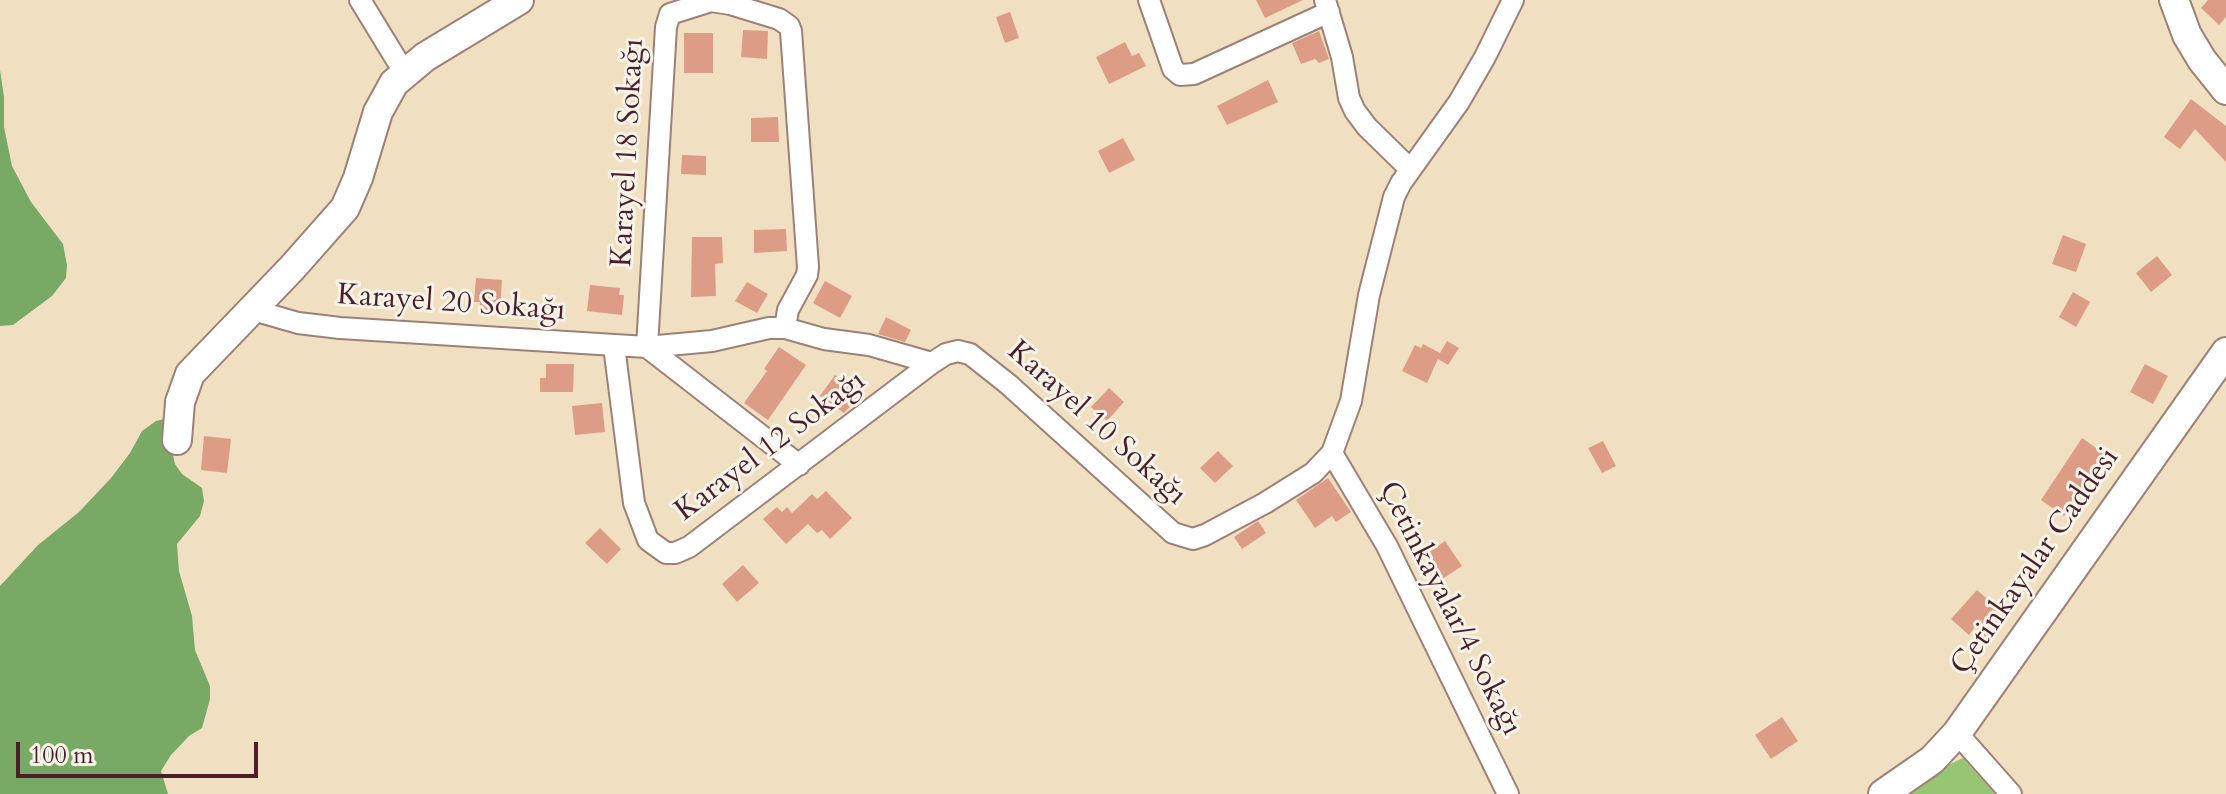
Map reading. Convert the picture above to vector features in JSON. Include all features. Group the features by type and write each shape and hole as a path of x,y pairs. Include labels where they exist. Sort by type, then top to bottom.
{"street":[{"path":"360,0 404,72"},
{"path":"177,440 180,402 190,374 345,208 386,95 404,72 519,0"},
{"path":"1149,0 1173,69 1180,75 1194,74 1327,6 1344,66 1349,98 1355,111 1410,169"},
{"name":"Karayel 10 Sokağı","path":"932,363 958,351 970,354 983,363 1156,519 1182,537 1193,539 1205,535 1265,503 1313,473 1332,453 1351,401 1369,295 1394,197 1410,169 1459,102 1513,0"},
{"path":"2174,0 2187,35 2226,90"},
{"name":"Karayel 18 Sokağı","path":"647,347 666,27 670,14 711,1 779,19 791,31 808,267 807,275 788,310 785,328"},
{"name":"Karayel 20 Sokağı","path":"253,310 298,323 340,328 647,347"},
{"path":"647,347 712,341 769,328 785,328 824,339 869,345 932,363"},
{"name":"Karayel 12 Sokağı","path":"614,346 634,503 648,540 658,550 675,553 689,547 932,363"},
{"path":"647,347 799,465"},
{"name":"Çetinkayalar Caddesi","path":"1883,794 1932,760 1957,733 2226,352"},
{"name":"Çetinkayalar/4 Sokağı","path":"1332,453 1393,557 1508,794"},
{"path":"1957,733 2011,794"}],"green space":[{"path":"0,70 4,127 12,166 31,202 63,244 67,265 66,278 52,296 13,325 0,326"},
{"path":"165,419 175,464 182,474 202,488 204,501 200,516 177,544 179,571 192,616 195,650 210,686 210,699 202,728 189,736 161,771 168,794 0,794 0,586 38,545 79,512 111,478 142,431"},
{"path":"1963,758 1995,794 1888,794"}],"building":[{"path":"1256,0 1303,0 1265,18"},
{"path":"2208,0 2226,0 2226,17 2219,25 2201,8"},
{"path":"1010,12 1019,38 1005,43 996,17"},
{"path":"743,30 768,31 767,59 741,57"},
{"path":"1319,31 1329,59 1319,63 1315,59 1301,64 1292,43"},
{"path":"684,33 713,33 713,73 684,73"},
{"path":"1125,42 1132,56 1139,53 1146,66 1109,84 1096,57"},
{"path":"1268,80 1278,102 1227,125 1217,106"},
{"path":"2191,99 2226,126 2226,162 2195,129 2180,149 2164,137"},
{"path":"778,117 779,142 751,142 751,118"},
{"path":"1123,138 1135,160 1109,173 1098,151"},
{"path":"682,155 706,156 706,175 681,174"},
{"path":"786,229 787,251 754,253 754,230"},
{"path":"2063,235 2086,244 2076,272 2052,264"},
{"path":"692,237 722,237 723,263 715,264 716,296 691,297"},
{"path":"2157,256 2172,275 2151,292 2136,273"},
{"path":"476,278 502,280 500,311 480,310 480,302 474,302"},
{"path":"825,281 852,296 840,318 813,303"},
{"path":"747,282 768,294 757,313 735,301"},
{"path":"590,285 620,288 619,295 624,295 622,315 587,311"},
{"path":"2073,292 2090,302 2076,327 2059,317"},
{"path":"886,317 911,330 905,342 878,334"},
{"path":"1447,341 1459,348 1448,365 1438,359 1427,383 1402,371 1415,345 1421,348 1423,344 1440,353"},
{"path":"779,347 806,365 768,420 744,403 767,371 764,369"},
{"path":"546,364 574,364 573,392 540,392 540,378 546,378"},
{"path":"2145,364 2168,376 2153,404 2130,392"},
{"path":"835,375 861,394 844,413 820,396"},
{"path":"1109,388 1124,402 1107,421 1091,407"},
{"path":"602,403 605,432 575,435 572,406"},
{"path":"204,436 231,439 227,473 201,470"},
{"path":"2082,438 2107,456 2064,516 2041,500"},
{"path":"1603,441 1616,466 1602,473 1588,448"},
{"path":"1218,451 1233,466 1215,483 1200,468"},
{"path":"1328,478 1351,512 1336,522 1332,516 1315,528 1296,500"},
{"path":"826,491 852,518 830,539 822,530 817,533 808,524 786,544 763,519 777,507 782,512 787,507 792,513 812,494 817,499"},
{"path":"1258,521 1266,533 1242,549 1234,537"},
{"path":"600,528 621,549 607,564 585,543"},
{"path":"1445,541 1462,566 1436,583 1428,570 1434,566 1426,554"},
{"path":"743,565 759,583 737,602 722,584"},
{"path":"1977,590 2008,617 1988,639 1975,627 1969,635 1951,619"},
{"path":"1782,717 1798,741 1771,759 1755,735"}]}
